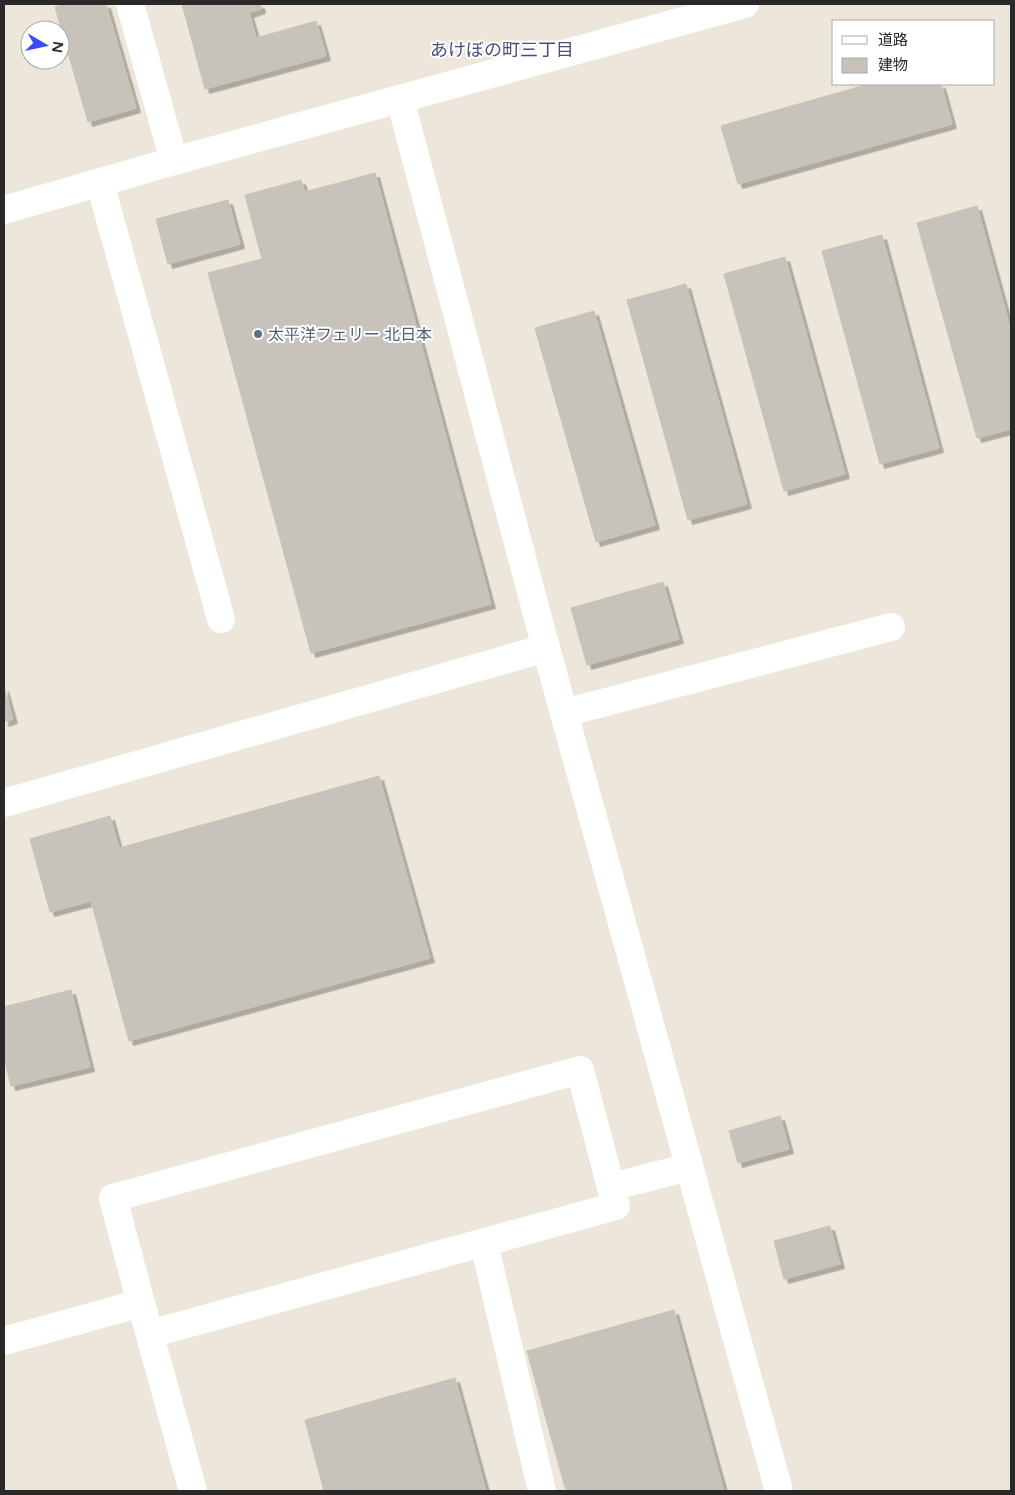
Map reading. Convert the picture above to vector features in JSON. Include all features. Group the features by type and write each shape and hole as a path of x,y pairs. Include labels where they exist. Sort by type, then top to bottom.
{"street":[{"path":"130,4 174,161"},
{"path":"4,210 400,99 684,12 744,4"},
{"path":"400,99 546,648 779,1491"},
{"path":"100,182 221,619"},
{"path":"564,713 891,627"},
{"path":"4,803 546,648"},
{"path":"150,1334 616,1206 580,1070 113,1198 141,1303 193,1491"},
{"path":"611,1187 689,1167"},
{"path":"484,1242 542,1491"},
{"path":"4,1341 141,1303"}],"building":[{"path":"65,4 106,4 136,108 88,122 70,59 70,20 59,20 55,7"},
{"path":"182,4 260,4 261,9 249,13 256,38 316,21 326,56 205,89"},
{"path":"865,85 941,85 952,124 738,184 721,126"},
{"path":"375,173 491,604 311,653 208,273 262,259 245,195 301,180 305,192"},
{"path":"228,200 240,244 168,264 156,219"},
{"path":"977,206 1011,331 1011,429 977,438 917,223"},
{"path":"882,235 939,448 880,464 822,251"},
{"path":"785,257 845,474 784,491 724,274"},
{"path":"686,284 747,504 688,520 627,300"},
{"path":"594,311 655,525 596,542 535,328"},
{"path":"663,582 679,639 587,665 571,608"},
{"path":"4,687 13,719 4,722"},
{"path":"379,776 430,958 129,1041 91,901 50,912 30,839 110,816 119,848"},
{"path":"71,990 90,1067 11,1086 4,1057 4,1007"},
{"path":"780,1116 789,1149 738,1163 729,1131"},
{"path":"830,1226 840,1264 784,1279 774,1241"},
{"path":"674,1310 724,1491 566,1491 527,1351"},
{"path":"455,1378 486,1491 324,1491 305,1420"}],"place":[{"name":"太平洋フェリー 北日本","path":"258,334"}],"district":[{"name":"あけぼの町三丁目","path":"502,50"}]}
